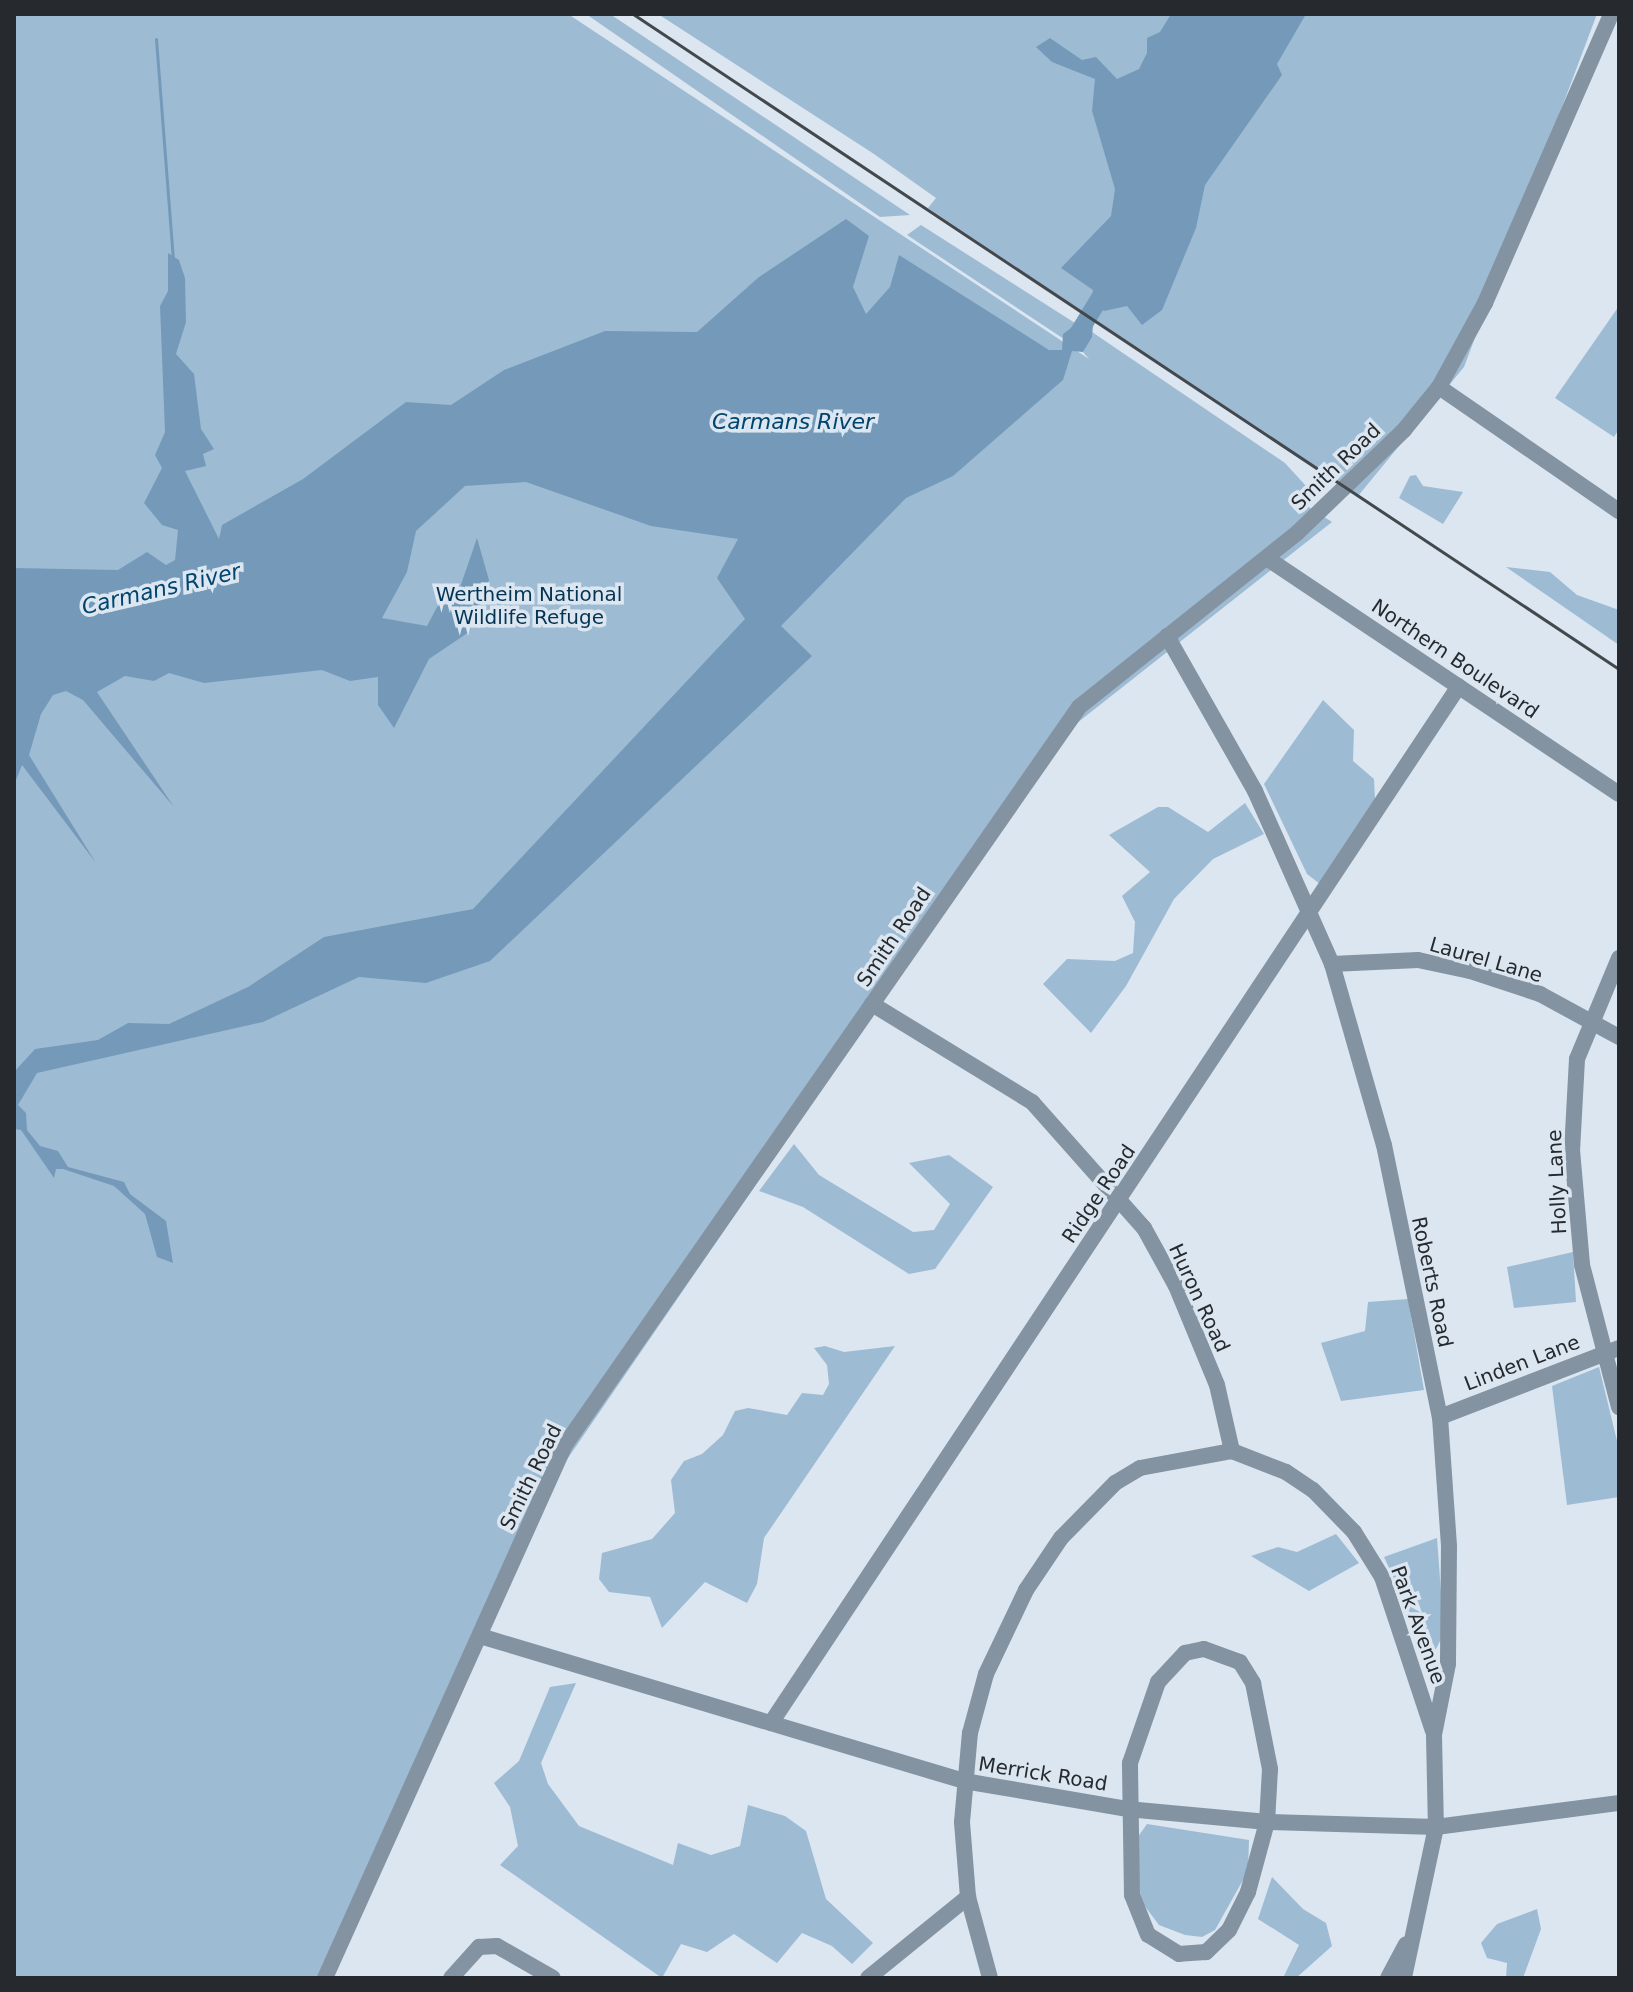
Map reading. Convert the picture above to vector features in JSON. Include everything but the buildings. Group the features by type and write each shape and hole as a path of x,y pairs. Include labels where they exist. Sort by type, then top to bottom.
{"street":[{"name":"Smith Road","path":"329,1976 565,1445 1053,738 1101,686 1268,559 1404,430 1439,387 1485,303 1611,14"},
{"path":"1439,387 1619,511"},
{"name":"Northern Boulevard","path":"1268,559 1619,794"},
{"name":"Roberts Road","path":"1167,636 1255,791 1332,964 1384,1145 1440,1417 1450,1614 1448,1664 1434,1735 1436,1827 1404,1978"},
{"name":"Ridge Road","path":"771,1723 1459,686"},
{"name":"Holly Lane","path":"1619,958 1591,1019 1577,1059 1572,1150 1582,1265 1613,1350 1619,1407"},
{"name":"Laurel Lane","path":"1332,964 1418,960 1540,994 1591,1019 1619,1037"},
{"name":"Huron Road","path":"872,1004 1032,1102 1144,1228 1176,1286 1217,1385 1232,1451"},
{"name":"Linden Lane","path":"1440,1417 1613,1350"},
{"path":"990,1978 968,1897 964,1781 970,1733 986,1674 1026,1590 1061,1538 1115,1483 1140,1468 1232,1451"},
{"name":"Park Avenue","path":"1232,1451 1286,1472 1313,1490 1354,1532 1382,1577 1434,1735"},
{"name":"Merrick Road","path":"480,1636 964,1781 1127,1809 1267,1822 1436,1827 1619,1803"},
{"path":"1204,1649 1240,1662 1253,1683 1264,1718 1270,1769 1267,1822 1248,1892 1229,1930 1206,1952 1179,1954 1148,1935 1138,1916 1129,1881 1127,1809 1134,1747 1158,1682 1185,1653 1204,1649"},
{"path":"868,1978 968,1897"},
{"path":"1388,1978 1411,1936"},
{"path":"451,1978 479,1947 497,1946 553,1978"}],"green space":[{"name":"Wertheim National Wildlife Refuge","path":"14,14 568,14 1089,359 1083,352 1092,332 1285,463 1311,496 1304,504 1332,522 1077,723 1046,762 533,1509 323,1978 14,1978"},
{"path":"586,14 610,14 910,215 880,217"},
{"path":"658,14 1597,14 1464,367 1358,496 928,208 936,198 874,154"},
{"path":"921,225 1075,323 1064,339 907,235"},
{"path":"1619,306 1619,429 1614,437 1555,398"},
{"path":"1416,475 1423,486 1463,492 1443,524 1399,498 1410,476"},
{"path":"1506,567 1550,572 1577,595 1619,610 1619,645"},
{"path":"1323,700 1354,730 1353,761 1374,779 1375,800 1320,884 1307,874 1264,784"},
{"path":"1245,803 1264,834 1213,859 1174,899 1126,986 1091,1033 1043,984 1067,959 1115,961 1133,953 1135,922 1122,896 1150,872 1109,835 1158,807 1168,807 1208,832"},
{"path":"794,1144 819,1175 913,1232 934,1230 950,1204 909,1163 949,1155 993,1187 935,1269 909,1274 803,1207 759,1191"},
{"path":"1573,1252 1576,1302 1514,1308 1507,1267"},
{"path":"1408,1299 1424,1390 1341,1401 1321,1343 1365,1331 1368,1302"},
{"path":"825,1346 844,1352 895,1346 764,1538 757,1584 747,1603 705,1582 662,1628 650,1597 609,1592 599,1579 602,1553 652,1539 675,1513 671,1480 684,1461 702,1454 723,1435 735,1411 748,1408 787,1415 802,1393 823,1395 829,1384 827,1365 814,1348"},
{"path":"1599,1367 1619,1449 1619,1497 1567,1505 1552,1386"},
{"path":"1336,1534 1359,1563 1309,1591 1251,1556 1278,1547 1297,1552"},
{"path":"1437,1538 1444,1633 1436,1649 1428,1652 1384,1557"},
{"path":"576,1683 541,1763 548,1784 579,1826 673,1865 678,1843 711,1855 740,1846 748,1805 785,1816 806,1831 826,1899 873,1943 852,1964 832,1946 802,1933 777,1963 734,1934 707,1952 681,1944 662,1978 500,1865 518,1846 510,1807 494,1783 519,1761 550,1687"},
{"path":"1147,1824 1249,1840 1248,1871 1215,1930 1202,1937 1185,1935 1159,1925 1141,1901 1135,1841"},
{"path":"1272,1877 1303,1909 1326,1923 1332,1946 1296,1978 1283,1978 1299,1945 1258,1919"},
{"path":"1537,1909 1541,1929 1523,1978 1506,1978 1507,1963 1487,1958 1481,1943 1497,1924"}],"water":[{"path":"1171,14 1306,14 1277,64 1282,75 1205,185 1196,228 1162,310 1142,325 1127,306 1104,311 1093,303 1093,290 1061,268 1111,216 1115,189 1092,111 1095,79 1052,62 1036,47 1050,38 1082,60 1096,57 1117,79 1139,69 1147,53 1147,38 1160,32"},
{"name":"Carmans River","path":"846,219 869,236 853,287 866,314 890,287 899,255 1049,350 1062,350 1063,334 1083,319 1093,325 1092,337 1083,352 1072,351 1063,380 953,476 906,498 781,626 812,656 490,961 426,983 359,977 263,1022 37,1073 18,1105 26,1113 27,1130 40,1146 58,1151 68,1167 124,1182 130,1194 166,1221 173,1263 157,1257 145,1214 114,1186 63,1169 56,1169 54,1178 21,1130 14,1129 14,1072 35,1049 98,1040 128,1023 169,1024 248,987 324,937 473,909 745,619 717,578 738,539 651,526 526,482 465,486 416,531 407,572 382,618 427,626 437,607 456,599 477,538 489,580 469,632 429,659 394,728 378,705 378,677 350,681 322,670 204,683 169,673 154,681 125,676 97,692 174,807 83,700 66,691 53,695 41,714 29,755 96,863 22,765 14,785 14,568 118,570 147,552 166,565 175,560 178,530 162,525 144,503 162,468 155,455 165,432 160,306 168,291 168,253 179,260 185,278 186,322 176,354 194,374 201,429 214,449 203,454 206,466 185,471 219,539 222,525 303,479 406,402 451,405 504,370 605,331 697,332 759,277"}],"waterway":[{"path":"156,39 173,259"},
{"name":"Carmans River","path":"1073,342 1107,286"}],"railway":[{"path":"633,14 1619,669"}]}
